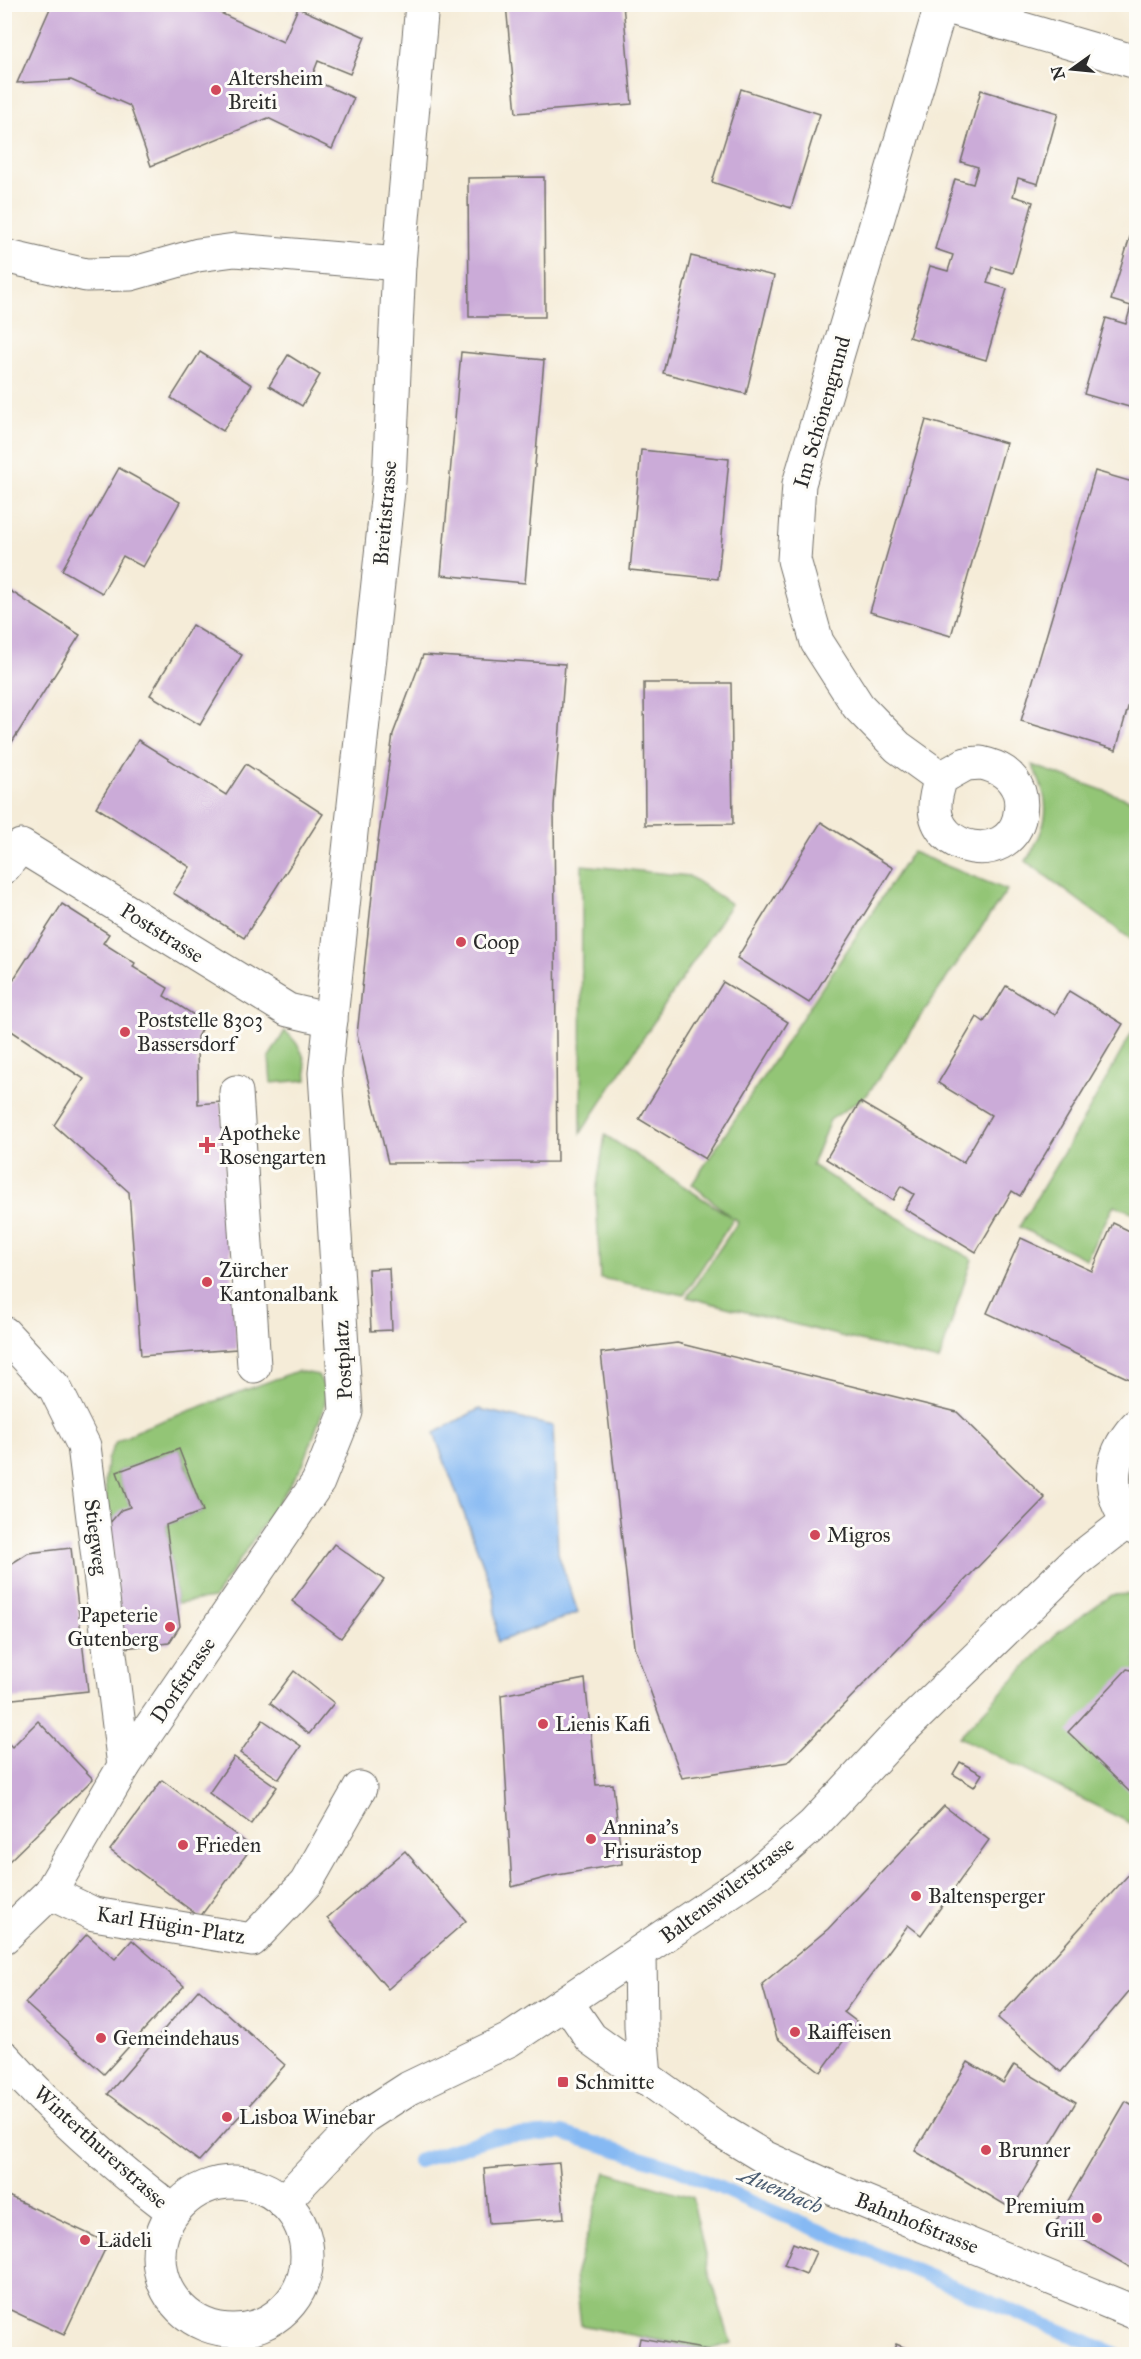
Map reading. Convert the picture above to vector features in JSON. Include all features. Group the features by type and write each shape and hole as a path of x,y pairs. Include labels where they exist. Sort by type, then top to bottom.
{"street":[{"name":"Breitistrasse","path":"331,1020 389,482 399,264 422,4"},
{"path":"939,5 1137,62"},
{"name":"Im Schönengrund","path":"939,5 799,484 794,560 817,642 858,705 898,747 941,778"},
{"path":"4,256 86,275 130,274 198,255 235,250 399,264"},
{"name":"Poststrasse","path":"4,867 21,846 288,1010 331,1020"},
{"name":"Postplatz","path":"331,1020 325,1073 346,1413"},
{"path":"236,1092 254,1366"},
{"name":"Stiegweg","path":"4,1333 55,1389 84,1446 124,1766"},
{"name":"Dorfstrasse","path":"4,1937 50,1893 124,1766 318,1482 346,1413"},
{"path":"1132,1525 1117,1502 1113,1479 1116,1457 1126,1437 1137,1426"},
{"name":"Baltenswilerstrasse","path":"283,2202 364,2117 409,2088 509,2040 759,1872 813,1825 898,1734 1075,1562 1132,1525"},
{"name":"Karl Hügin-Platz","path":"50,1893 94,1914 252,1940 306,1883 360,1788"},
{"path":"640,1954 641,2027 645,2078"},
{"name":"Bahnhofstrasse","path":"567,2003 591,2038 718,2129 776,2163 845,2194 1137,2313"},
{"name":"Winterthurerstrasse","path":"4,2057 72,2126 173,2211"},
{"path":"234,2181 257,2186 283,2202 295,2215 305,2238 307,2263 301,2288 289,2306 271,2321 251,2329 228,2331 206,2341 171,2298 161,2277 158,2254 162,2231 173,2211 190,2195 211,2185 234,2181"}],"green space":[{"path":"1032,765 1136,802 1136,943 1026,861 1040,836 1046,814 1043,791"},
{"path":"912,852 1007,890 867,1095 830,1120 812,1165 868,1201 972,1259 939,1361 687,1297 738,1222 734,1218 684,1295 600,1278 596,1192 605,1135 731,1217 692,1184"},
{"path":"582,865 689,876 731,904 581,1133"},
{"path":"1136,1025 1136,1214 1114,1205 1086,1259 1019,1227 1088,1112"},
{"path":"285,1031 302,1053 307,1080 271,1083 269,1057"},
{"path":"297,1371 318,1375 327,1392 324,1407 303,1465 214,1598 177,1603 166,1525 203,1511 180,1449 117,1472 130,1507 109,1524 105,1483 107,1460 116,1442 143,1428"},
{"path":"1136,1594 1136,1826 959,1737 1055,1635 1111,1595"},
{"path":"606,2172 692,2197 709,2272 731,2343 709,2350 581,2325 575,2275"}],"water":[{"path":"479,1409 553,1426 558,1553 578,1613 497,1642 494,1594 434,1433"}],"building":[{"name":"Altersheim Breiti","path":"52,4 201,4 283,42 298,8 365,37 350,74 318,61 311,79 354,98 332,149 268,118 151,166 130,106 71,80 17,83"},
{"path":"506,4 623,4 632,104 516,113"},
{"path":"741,89 820,114 791,208 712,182"},
{"path":"981,90 1058,113 1038,184 1018,178 1013,196 1033,202 1013,273 992,267 987,283 1007,289 986,360 909,337 930,266 948,271 953,255 935,249 955,179 973,184 978,167 961,162"},
{"path":"544,177 545,317 469,317 468,178"},
{"path":"1132,230 1136,232 1136,409 1084,394 1106,318 1126,324 1131,306 1111,300"},
{"path":"691,256 774,276 746,394 663,373"},
{"path":"200,352 252,385 223,431 171,398"},
{"path":"461,352 544,360 525,583 441,575"},
{"path":"288,355 320,375 302,406 269,386"},
{"path":"926,420 1006,443 951,636 870,612"},
{"path":"641,450 729,459 718,579 630,570"},
{"path":"119,468 180,502 143,567 123,556 102,593 62,570"},
{"path":"1095,471 1136,483 1136,679 1116,750 1021,721"},
{"path":"4,587 80,635 7,750 4,749"},
{"path":"192,625 242,655 200,725 150,695"},
{"name":"Coop","path":"423,655 565,664 554,806 557,1162 388,1163 357,1035 377,849 393,734"},
{"path":"644,683 731,683 733,824 645,825"},
{"path":"138,740 226,795 246,764 323,814 244,938 173,893 190,867 96,807"},
{"path":"821,822 893,868 809,1003 737,958"},
{"path":"62,904 109,934 103,943 135,963 133,967 168,988 164,996 205,1022 197,1037 198,1104 221,1102 237,1349 141,1356 129,1192 54,1125 84,1079 4,1026 4,994"},
{"path":"723,982 788,1022 705,1159 639,1119"},
{"path":"1006,986 1055,1015 1069,991 1123,1024 1020,1196 1012,1191 976,1252 905,1209 914,1194 901,1186 893,1200 826,1159 860,1102 963,1163 991,1115 938,1083 977,1017 984,1022"},
{"path":"1113,1223 1136,1234 1136,1382 987,1313 1021,1238 1092,1271"},
{"path":"389,1268 392,1330 371,1331 368,1269"},
{"name":"Migros","path":"677,1343 957,1412 1045,1498 788,1762 682,1778 634,1646 601,1353"},
{"path":"179,1449 203,1511 166,1525 180,1626 169,1643 124,1648 109,1524 121,1510 130,1507 117,1472"},
{"path":"334,1544 384,1580 341,1638 292,1601"},
{"path":"71,1548 88,1691 4,1700 4,1585 9,1584 6,1567 28,1553"},
{"path":"1127,1669 1136,1671 1135,1797 1068,1732"},
{"path":"294,1671 334,1703 309,1734 270,1703"},
{"path":"585,1679 596,1785 613,1784 622,1864 552,1876 512,1887 501,1695"},
{"path":"263,1720 301,1746 279,1779 240,1753"},
{"path":"38,1721 93,1779 4,1866 4,1739 12,1747"},
{"path":"234,1757 277,1787 251,1824 209,1793"},
{"path":"960,1762 982,1774 974,1787 953,1774"},
{"path":"162,1780 252,1847 200,1917 110,1850"},
{"path":"944,1806 989,1840 921,1935 908,1925 844,2012 857,2022 821,2072 777,2038 762,1984 828,1929"},
{"path":"405,1851 466,1921 388,1989 327,1918"},
{"path":"1131,1872 1136,1877 1136,1983 1061,2072 998,2018"},
{"name":"Gemeindehaus","path":"87,1934 115,1959 132,1940 184,1986 104,2074 25,2003"},
{"path":"199,1989 285,2065 199,2161 108,2094"},
{"path":"968,2062 1003,2083 1014,2065 1076,2102 1012,2209 915,2151"},
{"path":"1126,2101 1136,2107 1136,2271 1055,2223"},
{"path":"559,2163 564,2218 489,2223 484,2169"},
{"path":"4,2194 108,2243 64,2335 4,2307"},
{"path":"793,2243 816,2252 806,2274 784,2265"},
{"path":"640,2338 709,2350 708,2354 637,2354"},
{"path":"896,2344 921,2354 892,2354"}],"waterway":[{"name":"Auenbach","path":"418,2161 497,2136 562,2133 676,2168 753,2203 1116,2354"}],"place":[{"name":"Altersheim Breiti","path":"216,90"},
{"name":"Coop","path":"461,942"},
{"name":"Poststelle 8303 Bassersdorf","path":"125,1032"},
{"name":"Apotheke Rosengarten","path":"207,1145"},
{"name":"Zürcher Kantonalbank","path":"207,1282"},
{"name":"Migros","path":"815,1535"},
{"name":"Papeterie Gutenberg","path":"170,1627"},
{"name":"Lienis Kafi","path":"543,1724"},
{"name":"Annina's Frisurästop","path":"591,1839"},
{"name":"Frieden","path":"183,1845"},
{"name":"Baltensperger","path":"916,1896"},
{"name":"Raiffeisen","path":"795,2032"},
{"name":"Gemeindehaus","path":"101,2038"},
{"name":"Schmitte","path":"563,2082"},
{"name":"Lisboa Winebar","path":"227,2117"},
{"name":"Brunner","path":"986,2150"},
{"name":"Premium Grill","path":"1097,2218"},
{"name":"Lädeli","path":"85,2240"}]}
